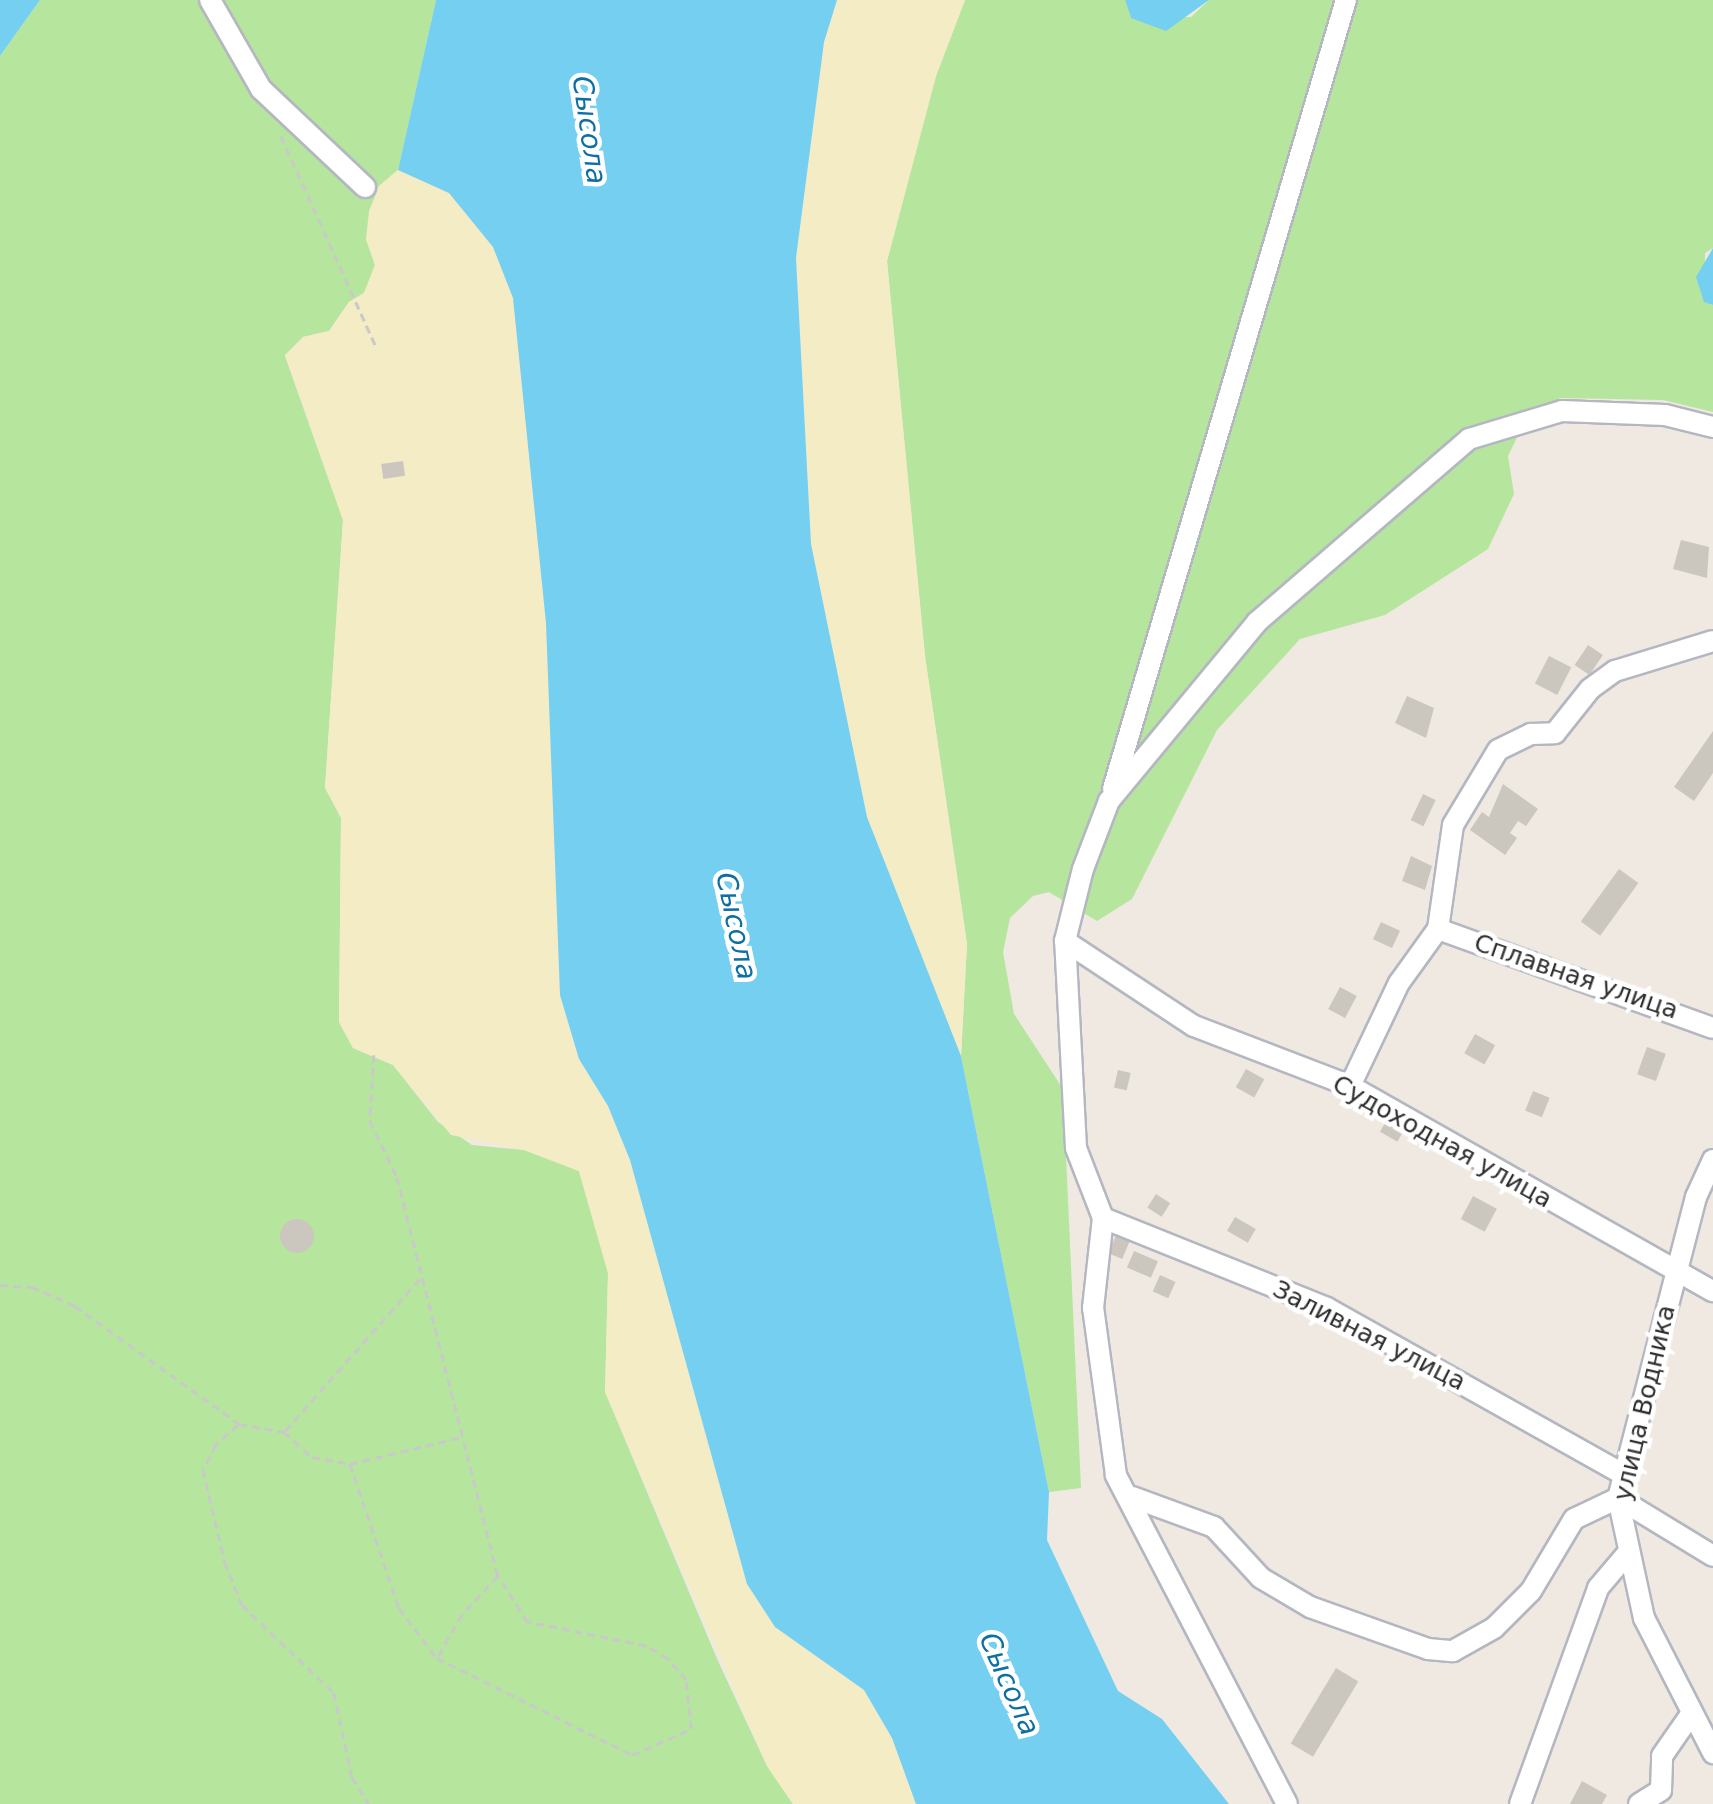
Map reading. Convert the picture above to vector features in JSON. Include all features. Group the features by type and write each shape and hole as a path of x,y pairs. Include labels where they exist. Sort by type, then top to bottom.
{"street":[{"path":"210,0 261,89 366,187"},
{"path":"1287,1804 1132,1497 1116,1475 1093,1308 1104,1218 1076,1148 1064,941 1346,0"},
{"path":"1109,801 1256,622 1469,439 1562,411 1666,415 1713,427"},
{"path":"1350,1086 1399,983 1438,929 1453,825 1498,750 1531,734 1554,733 1590,689 1614,670 1713,641"},
{"name":"Сплавная улица","path":"1438,929 1713,1028"},
{"name":"Судоходная улица","path":"1064,941 1118,970 1140,995 1194,1026 1350,1086 1674,1274 1713,1291"},
{"name":"улица Водника","path":"1713,1160 1674,1274 1618,1498 1626,1555 1644,1618 1689,1717 1713,1753"},
{"name":"Заливная улица","path":"1104,1218 1328,1308 1625,1475"},
{"path":"1132,1497 1214,1527 1261,1578 1310,1607 1428,1650 1454,1651 1494,1628 1531,1591 1574,1519 1618,1498 1713,1556"},
{"path":"1520,1804 1598,1588 1626,1555"},
{"path":"1639,1804 1662,1797 1662,1756 1689,1717"}],"path":[{"path":"276,124 377,349"},
{"path":"350,1464 399,1608 437,1658 632,1755 691,1729 686,1680 668,1659 646,1646 527,1622 498,1576 397,1177 370,1120 374,1055"},
{"path":"284,1432 422,1276"},
{"path":"0,1286 32,1288 74,1306 240,1424 284,1432 312,1457 350,1464 463,1437"},
{"path":"240,1424 216,1444 204,1470 225,1562 242,1605 334,1693 352,1777 369,1804"},
{"path":"437,1658 462,1616 498,1576"}],"green space":[{"path":"40,0 436,0 398,170 379,186 366,239 375,265 364,293 349,302 329,331 303,337 285,356 343,520 325,787 341,818 339,1022 353,1048 393,1065 438,1122 472,1145 524,1150 579,1171 608,1273 605,1392 718,1661 767,1766 793,1804 0,1804 0,56"},
{"path":"965,0 1125,0 1131,18 1191,17 1209,0 1713,0 1713,248 1705,253 1704,301 1713,305 1713,412 1663,400 1560,398 1527,417 1508,456 1514,494 1488,549 1385,615 1300,639 1217,730 1132,899 1097,921 1049,892 1033,896 1010,918 1003,952 1014,1014 1063,1089 1081,1488 1049,1492 961,1056 967,944 925,656 887,261 936,76"}],"sand":[{"path":"837,0 965,0 936,76 887,261 925,656 967,944 961,1056 867,817 811,544 796,258 824,42"},
{"path":"398,170 449,193 493,247 513,298 546,623 560,995 579,1059 608,1106 630,1160 747,1584 775,1627 864,1690 892,1738 916,1804 793,1804 767,1766 605,1392 608,1273 579,1171 524,1150 451,1135 393,1065 353,1048 339,1022 341,818 325,788 343,520 285,355 303,337 329,331 349,302 364,293 375,265 366,239 369,211 379,186"}],"water":[{"path":"0,0 40,0 0,56"},
{"name":"Сысола","path":"436,0 837,0 824,42 796,258 811,544 867,817 961,1056 1049,1492 1047,1540 1118,1691 1162,1719 1229,1804 916,1804 892,1738 864,1690 775,1627 747,1584 630,1160 608,1106 579,1059 560,995 546,623 513,298 493,247 449,193 398,170"},
{"path":"1125,0 1209,0 1166,31 1131,18"},
{"path":"1713,248 1713,305 1704,302 1696,277"}],"building":[{"path":"403,461 405,476 383,479 381,464"},
{"path":"1681,540 1709,547 1707,578 1673,569"},
{"path":"1588,645 1603,655 1590,675 1575,665"},
{"path":"1549,656 1571,667 1557,695 1535,684"},
{"path":"1407,696 1434,708 1426,738 1395,723"},
{"path":"1713,731 1713,773 1694,801 1674,787"},
{"path":"1503,784 1538,809 1526,826 1518,821 1510,833 1517,838 1505,855 1470,830 1482,812 1489,817"},
{"path":"1423,794 1436,800 1423,826 1411,820"},
{"path":"1411,856 1432,866 1425,890 1402,881"},
{"path":"1619,869 1638,883 1600,936 1581,922"},
{"path":"1381,922 1400,931 1392,948 1373,939"},
{"path":"1340,987 1357,996 1345,1018 1328,1009"},
{"path":"1475,1034 1495,1045 1484,1064 1464,1053"},
{"path":"1647,1047 1666,1054 1656,1081 1637,1074"},
{"path":"1246,1069 1264,1079 1254,1098 1236,1087"},
{"path":"1118,1070 1131,1073 1127,1090 1114,1088"},
{"path":"1533,1091 1550,1098 1542,1117 1525,1110"},
{"path":"1385,1123 1402,1133 1397,1142 1380,1132"},
{"path":"1156,1194 1170,1203 1162,1217 1147,1207"},
{"path":"1473,1196 1497,1209 1485,1232 1461,1219"},
{"path":"1235,1217 1256,1229 1248,1243 1227,1231"},
{"path":"297,1219 309,1224 314,1236 309,1248 297,1253 285,1248 280,1236 285,1224"},
{"path":"1117,1233 1131,1239 1122,1259 1108,1253"},
{"path":"1134,1251 1158,1261 1151,1278 1127,1268"},
{"path":"1160,1275 1176,1282 1168,1298 1153,1291"},
{"path":"1336,1668 1358,1681 1313,1757 1291,1743"},
{"path":"1582,1781 1607,1795 1602,1804 1570,1804"}]}
